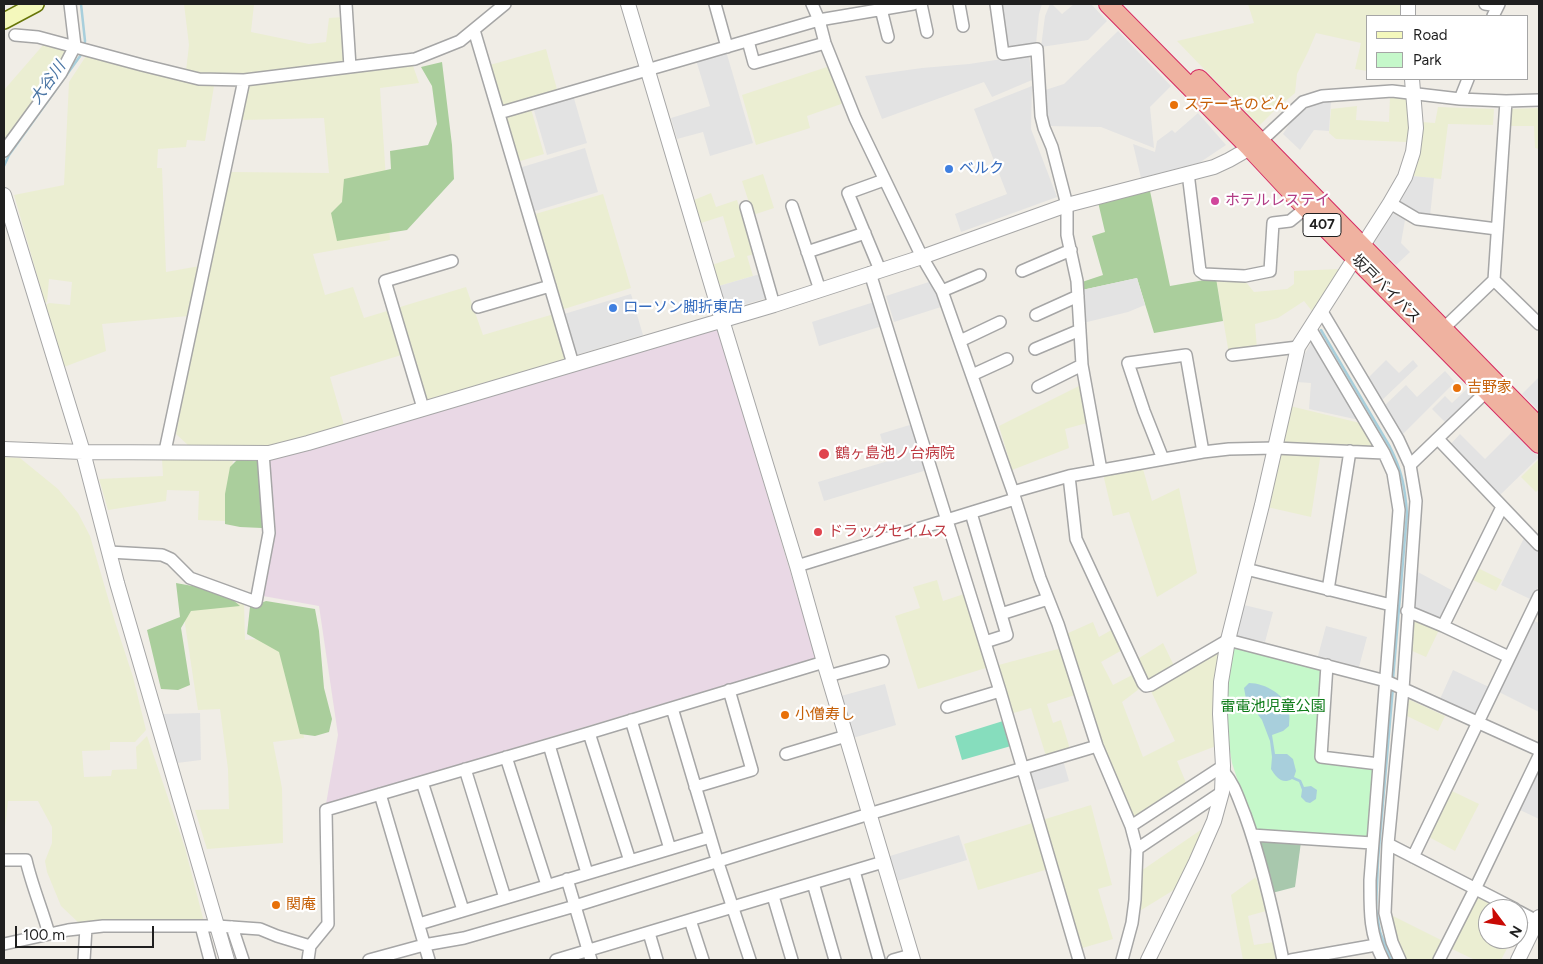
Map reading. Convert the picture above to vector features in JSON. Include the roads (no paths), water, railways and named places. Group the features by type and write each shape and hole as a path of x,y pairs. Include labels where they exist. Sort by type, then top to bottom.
{"highway":[{"name":"坂戸バイパス","path":"1108,4 1256,145 1306,208 1359,252 1444,328 1539,427"},
{"name":"坂戸バイパス","path":"1125,4 1487,391 1539,444"}],"main road":[{"path":"4,21 36,4"}],"street":[{"path":"4,151 61,73 76,46 70,4"},
{"path":"346,4 350,67"},
{"path":"15,35 38,37 76,46 199,79 244,80 415,59 460,41 505,4"},
{"path":"628,4 912,957 893,960"},
{"path":"714,4 727,46"},
{"path":"812,4 819,20 825,43 855,118 922,257 942,291 1014,495 1040,578 1058,624 1098,746 1132,826 1137,849 1134,907 1122,960"},
{"path":"498,113 819,20 913,4"},
{"path":"921,4 927,32"},
{"path":"959,4 962,26"},
{"path":"996,4 1003,54 1037,49 1041,116 1052,147 1067,205 1067,235 1078,296 1082,365 1101,470"},
{"path":"1485,4 1497,9"},
{"path":"881,9 888,37"},
{"path":"474,30 573,364"},
{"path":"748,40 754,64 825,43"},
{"path":"165,451 244,80"},
{"path":"1148,960 1196,862 1214,821 1222,792 1223,768 1220,714 1228,640 1262,505 1298,347 1405,177 1413,152 1416,128 1412,80"},
{"path":"1460,99 1468,80"},
{"path":"4,449 83,452 269,453 820,290 922,257 1067,205 1214,167 1256,145 1303,102 1322,96 1392,91 1460,99 1539,100"},
{"path":"1444,328 1494,280 1506,101"},
{"path":"1188,173 1200,272 1204,274 1245,276 1270,271 1273,223 1290,221 1306,208"},
{"path":"884,180 848,193 865,233 947,521 1000,691 1079,960"},
{"path":"4,195 83,452 155,716 227,960"},
{"path":"1390,203 1416,219 1497,229"},
{"path":"792,206 820,290"},
{"path":"746,207 774,304"},
{"path":"807,252 865,233"},
{"path":"1022,271 1071,250"},
{"path":"423,408 385,281 452,261"},
{"path":"942,291 980,275"},
{"path":"1494,280 1538,320"},
{"path":"478,307 550,286"},
{"path":"1036,315 1078,296"},
{"path":"1321,310 1398,440 1410,465 1416,501 1403,688 1388,844 1385,913 1392,942 1400,960"},
{"path":"960,341 1000,322"},
{"path":"1310,328 1384,453 1393,472 1399,510 1372,843 1370,917 1376,945 1383,960"},
{"path":"1035,349 1080,330"},
{"path":"1232,355 1298,347"},
{"path":"1163,459 1128,363 1186,354 1203,452"},
{"path":"972,375 1007,359"},
{"path":"1038,387 1082,365"},
{"path":"1410,465 1487,391"},
{"path":"1438,439 1539,545"},
{"path":"797,566 947,521 1069,476 1228,449 1274,448 1384,453"},
{"path":"1328,590 1350,451"},
{"path":"109,552 162,555 171,559 190,578 256,602 269,533 263,453"},
{"path":"1069,476 1076,539 1146,686 1151,685 1228,640 1386,681 1539,750"},
{"path":"1443,626 1502,507"},
{"path":"971,513 1007,635 985,642"},
{"path":"1246,569 1391,605"},
{"path":"1413,857 1539,596"},
{"path":"1001,614 1048,599"},
{"path":"1407,611 1509,657"},
{"path":"828,676 884,661"},
{"path":"308,960 310,946 328,924 326,810 824,662"},
{"path":"1327,665 1321,757 1379,764"},
{"path":"695,787 752,770 729,690"},
{"path":"947,707 1000,691"},
{"path":"672,708 710,837 750,960"},
{"path":"631,720 670,849"},
{"path":"589,733 630,860"},
{"path":"786,754 846,736"},
{"path":"549,745 587,873"},
{"path":"369,960 424,945 464,938 575,906 869,814 1098,746"},
{"path":"1439,960 1539,756"},
{"path":"506,757 547,885"},
{"path":"1132,826 1223,768"},
{"path":"1223,768 1232,782 1252,835 1273,911 1283,960"},
{"path":"465,769 504,898"},
{"path":"422,782 463,910"},
{"path":"1137,849 1222,792"},
{"path":"380,794 429,960"},
{"path":"1252,835 1372,843"},
{"path":"418,924 710,837"},
{"path":"1388,844 1495,899"},
{"path":"4,860 26,860 32,886 43,912 49,934"},
{"path":"556,960 590,956 649,933 883,862"},
{"path":"854,871 878,960"},
{"path":"567,879 590,956"},
{"path":"814,883 835,960"},
{"path":"773,896 792,960"},
{"path":"1518,960 1538,919"},
{"path":"690,920 703,960"},
{"path":"4,944 49,934 103,926 217,926 260,929 310,946"},
{"path":"201,926 210,960"},
{"path":"232,927 243,960"},
{"path":"84,960 86,928"},
{"path":"649,933 657,960"},
{"path":"1291,960 1332,957 1376,945"}],"water":[{"path":"1249,683 1262,685 1274,691 1284,701 1289,715 1289,726 1283,731 1272,735 1275,754 1287,754 1293,759 1296,771 1294,777 1301,780 1304,787 1311,786 1317,790 1316,799 1310,803 1301,797 1302,790 1299,782 1292,779 1282,781 1271,769 1270,741 1262,720 1246,699 1244,688"}],"waterway":[{"name":"大谷川","path":"81,4 84,47"},
{"name":"大谷川","path":"4,166 9,155 83,52"},
{"path":"1321,330 1390,447 1404,487 1407,514 1393,679"},
{"path":"1391,960 1380,932 1376,909 1378,860 1393,687"}],"place":[{"name":"ステーキのどん","path":"1174,105"},
{"name":"ベルク","path":"949,169"},
{"name":"ホテルレステイ","path":"1215,201"},
{"name":"ローソン脚折東店","path":"613,308"},
{"name":"吉野家","path":"1457,388"},
{"name":"鶴ヶ島池ノ台病院","path":"824,454"},
{"name":"ドラッグセイムス","path":"818,532"},
{"name":"小僧寿し","path":"785,715"},
{"name":"関庵","path":"276,905"}],"park label":[{"name":"雷電池児童公園","path":"1273,707"}]}
